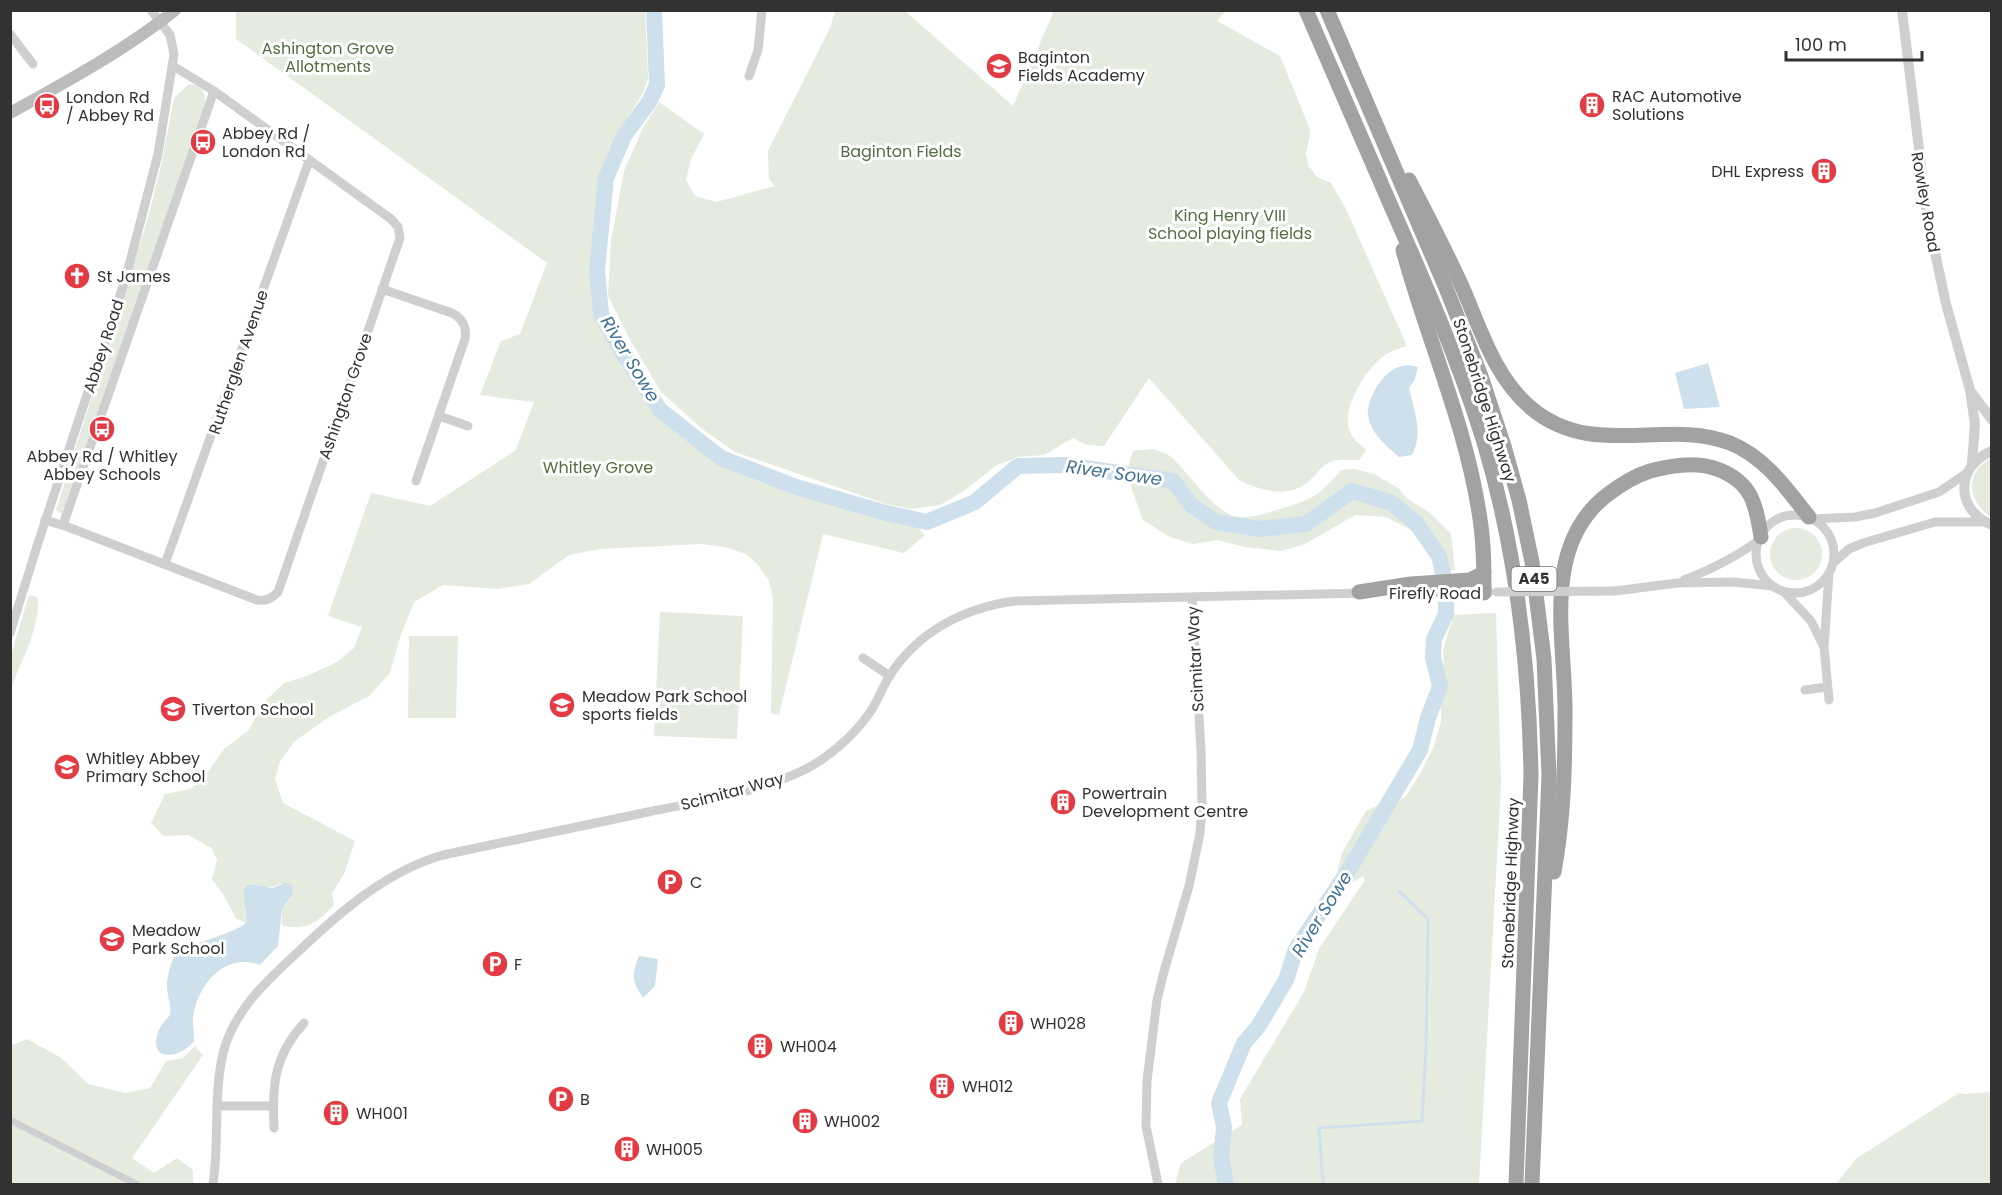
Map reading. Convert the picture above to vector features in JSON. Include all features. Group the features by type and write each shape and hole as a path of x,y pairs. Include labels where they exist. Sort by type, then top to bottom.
{"highway":[{"name":"Stonebridge Highway","path":"1306,10 1448,338 1483,440 1500,503 1515,576 1530,717 1531,775 1516,1185"},
{"name":"Stonebridge Highway","path":"1327,10 1446,288 1481,376 1504,446 1532,562 1544,659 1549,740 1548,819 1532,1185"},
{"path":"1378,132 1401,165 1434,229 1497,365 1510,386 1532,409 1570,429 1596,435 1686,436 1730,443 1755,458 1772,472 1810,518"},
{"path":"1359,592 1411,589 1480,590 1484,570 1480,517 1469,464 1410,277 1390,203"},
{"path":"1542,937 1562,819 1564,787 1565,689 1561,594 1563,564 1583,520 1597,502 1620,485 1642,473 1665,467 1699,465 1716,468 1732,475 1749,490 1757,512 1760,538"}],"main road":[{"path":"10,113 74,77 161,22 175,10"}],"street":[{"name":"Abbey Road","path":"10,633 126,277 162,136 174,54 172,41 151,10"},
{"path":"749,76 758,50 762,10"},
{"name":"Rowley Road","path":"1902,10 1927,215 1944,294 1970,390 1975,424 1964,493 1977,517 1988,524"},
{"path":"10,34 33,64"},
{"name":"Ashington Grove","path":"45,520 257,600 269,599 278,592 400,238 398,227 391,219 214,91 173,66"},
{"name":"Abbey Road","path":"63,525 214,91"},
{"name":"Rutherglen Avenue","path":"165,564 309,161"},
{"path":"382,289 452,313 459,316 464,324 465,339 416,481"},
{"name":"Rowley Road","path":"1970,390 1992,420"},
{"path":"439,416 468,426"},
{"path":"1824,647 1811,621 1783,591 1773,586 1760,570 1757,550 1760,538 1767,527 1786,516 1855,517 1875,513 1939,492 1969,468 1979,456 1992,451"},
{"path":"1783,591 1804,592 1823,582 1833,563 1834,552 1828,532 1810,518"},
{"path":"1833,563 1849,549 1863,543 1935,522 1988,524"},
{"name":"Firefly Road","path":"1677,583 1720,566 1738,556 1760,538"},
{"path":"1829,573 1824,647 1829,700"},
{"name":"Firefly Road","path":"1480,590 1615,591 1677,583 1733,582 1773,586"},
{"path":"1192,598 1359,592"},
{"name":"Scimitar Way","path":"213,1185 221,1065 233,1027 243,1009 266,981 320,931 383,882 409,868 443,855 678,806 766,786 789,777 809,767 846,739 867,716 890,675 906,654 938,627 955,617 979,608 1015,602 1192,598 1202,808 1190,886 1157,1000 1147,1081 1146,1126 1158,1185"},
{"path":"863,658 890,675"},
{"path":"1805,690 1827,687"},
{"path":"274,1128 274,1086 282,1054 293,1035 304,1023"},
{"path":"219,1106 273,1106"},
{"path":"10,1120 136,1185"}],"green space":[{"name":"Whitley Grove","path":"236,11 645,11 648,78 643,93 619,131 599,175 591,280 598,316 607,337 658,411 718,461 759,482 914,523 925,535 904,553 823,534 779,715 771,713 773,598 769,581 758,565 746,554 725,547 702,544 599,549 569,555 529,584 497,589 443,585 414,602 401,634 390,673 369,696 329,717 295,741 280,761 275,779 283,803 355,841 344,874 332,893 334,905 317,921 298,927 282,925 282,909 291,898 282,884 266,888 249,884 244,888 246,923 236,918 212,879 217,860 212,848 188,835 164,836 151,823 165,794 191,789 208,772 224,749 249,730 262,704 284,683 307,676 337,662 354,648 362,627 328,616 371,493 430,506 516,450 534,402 480,395 501,341 520,334 547,263 236,39"},
{"path":"835,11 905,11 1013,106 1054,11 1222,11 1224,13 1217,21 1280,56 1309,127 1310,135 1306,153 1308,165 1317,177 1331,183 1345,207 1407,346 1387,354 1378,361 1363,379 1352,401 1348,423 1350,432 1366,450 1359,460 1327,463 1309,481 1293,490 1266,490 1248,484 1239,480 1149,378 1104,446 1087,445 1073,438 1044,455 1018,457 997,465 965,490 940,505 911,509 886,504 735,452 701,428 661,392 628,336 608,296 611,241 624,171 644,126 659,102 704,134 691,159 686,180 695,196 716,202 775,186 769,179 768,151 830,28"},
{"path":"189,84 198,86 203,91 204,107 62,514 56,510 148,218 174,98"},
{"path":"1153,449 1170,456 1221,509 1230,515 1239,517 1264,514 1307,500 1327,486 1341,470 1355,469 1374,474 1398,488 1408,499 1430,513 1451,534 1455,570 1447,571 1434,553 1411,530 1386,517 1355,515 1305,544 1281,551 1245,547 1218,540 1193,544 1170,537 1143,520 1131,487 1129,464 1133,451"},
{"path":"1991,458 1991,517 1977,503 1972,487 1976,471"},
{"path":"1796,528 1806,530 1814,536 1820,544 1822,554 1820,564 1814,572 1806,578 1796,580 1786,578 1778,572 1772,564 1770,554 1772,544 1778,536 1786,530"},
{"path":"29,595 38,597 36,621 11,689 11,655"},
{"path":"660,612 743,616 737,739 654,736"},
{"path":"1496,613 1501,784 1479,1184 1175,1184 1181,1163 1242,1125 1240,1099 1304,992 1319,949 1365,880 1363,876 1351,883 1336,877 1342,853 1366,811 1376,806 1396,802 1406,796 1433,748 1441,722 1441,704 1445,686 1443,650 1454,615"},
{"path":"409,636 458,636 456,718 408,718"},
{"path":"27,1039 60,1057 88,1084 125,1093 150,1088 166,1061 183,1058 195,1046 203,1055 132,1158 154,1173 177,1158 193,1170 193,1184 11,1184 10,1046"},
{"path":"1991,1092 1991,1184 1836,1184 1857,1158 1959,1093"}],"water":[{"path":"1708,363 1720,407 1684,409 1675,373"},
{"path":"1408,365 1418,367 1415,379 1409,388 1418,430 1416,447 1412,455 1399,457 1372,428 1368,410 1374,391 1382,379 1395,369"},
{"path":"286,883 292,886 293,894 282,909 278,946 260,965 247,962 235,963 215,974 207,983 196,1005 193,1020 194,1041 175,1054 162,1054 156,1044 157,1035 170,1015 167,983 175,956 187,948 239,928 246,923 244,888 249,884 272,888"},
{"path":"639,956 658,959 655,986 643,998 634,978"}],"waterway":[{"name":"River Sowe","path":"654,10 657,85 649,102 624,136 606,178 597,270 601,314 619,347 660,410 721,458 796,487 882,512 927,522 975,502 1018,466 1065,465 1173,481 1191,505 1216,522 1260,529 1306,524 1352,491 1390,502 1416,523 1439,556 1446,587 1446,614 1434,639 1433,657 1440,686 1428,718 1420,750 1347,873 1296,949 1286,980 1258,1027 1244,1043 1219,1103 1224,1127 1221,1158 1226,1184"},
{"path":"1323,1184 1319,1128 1422,1121 1426,1048 1428,919 1399,891"}],"place":[{"name":"Baginton Fields Academy","path":"999,66"},
{"name":"RAC Automotive Solutions","path":"1592,105"},
{"name":"London Rd / Abbey Rd","path":"47,106"},
{"name":"Abbey Rd / London Rd","path":"203,142"},
{"name":"DHL Express","path":"1824,171"},
{"name":"St James","path":"77,276"},
{"name":"Abbey Rd / Whitley Abbey Schools","path":"102,429"},
{"name":"Meadow Park School sports fields","path":"562,705"},
{"name":"Tiverton School","path":"173,709"},
{"name":"Whitley Abbey Primary School","path":"67,767"},
{"name":"Powertrain Development Centre","path":"1063,802"},
{"name":"C","path":"670,882"},
{"name":"Meadow Park School","path":"112,939"},
{"name":"F","path":"495,964"},
{"name":"WH028","path":"1011,1023"},
{"name":"WH004","path":"760,1046"},
{"name":"WH012","path":"942,1086"},
{"name":"B","path":"561,1099"},
{"name":"WH001","path":"336,1113"},
{"name":"WH002","path":"805,1121"},
{"name":"WH005","path":"627,1149"}],"park label":[{"name":"Ashington Grove Allotments","path":"328,57"},
{"name":"Baginton Fields","path":"901,151"},
{"name":"King Henry VIII School playing fields","path":"1230,224"}]}
